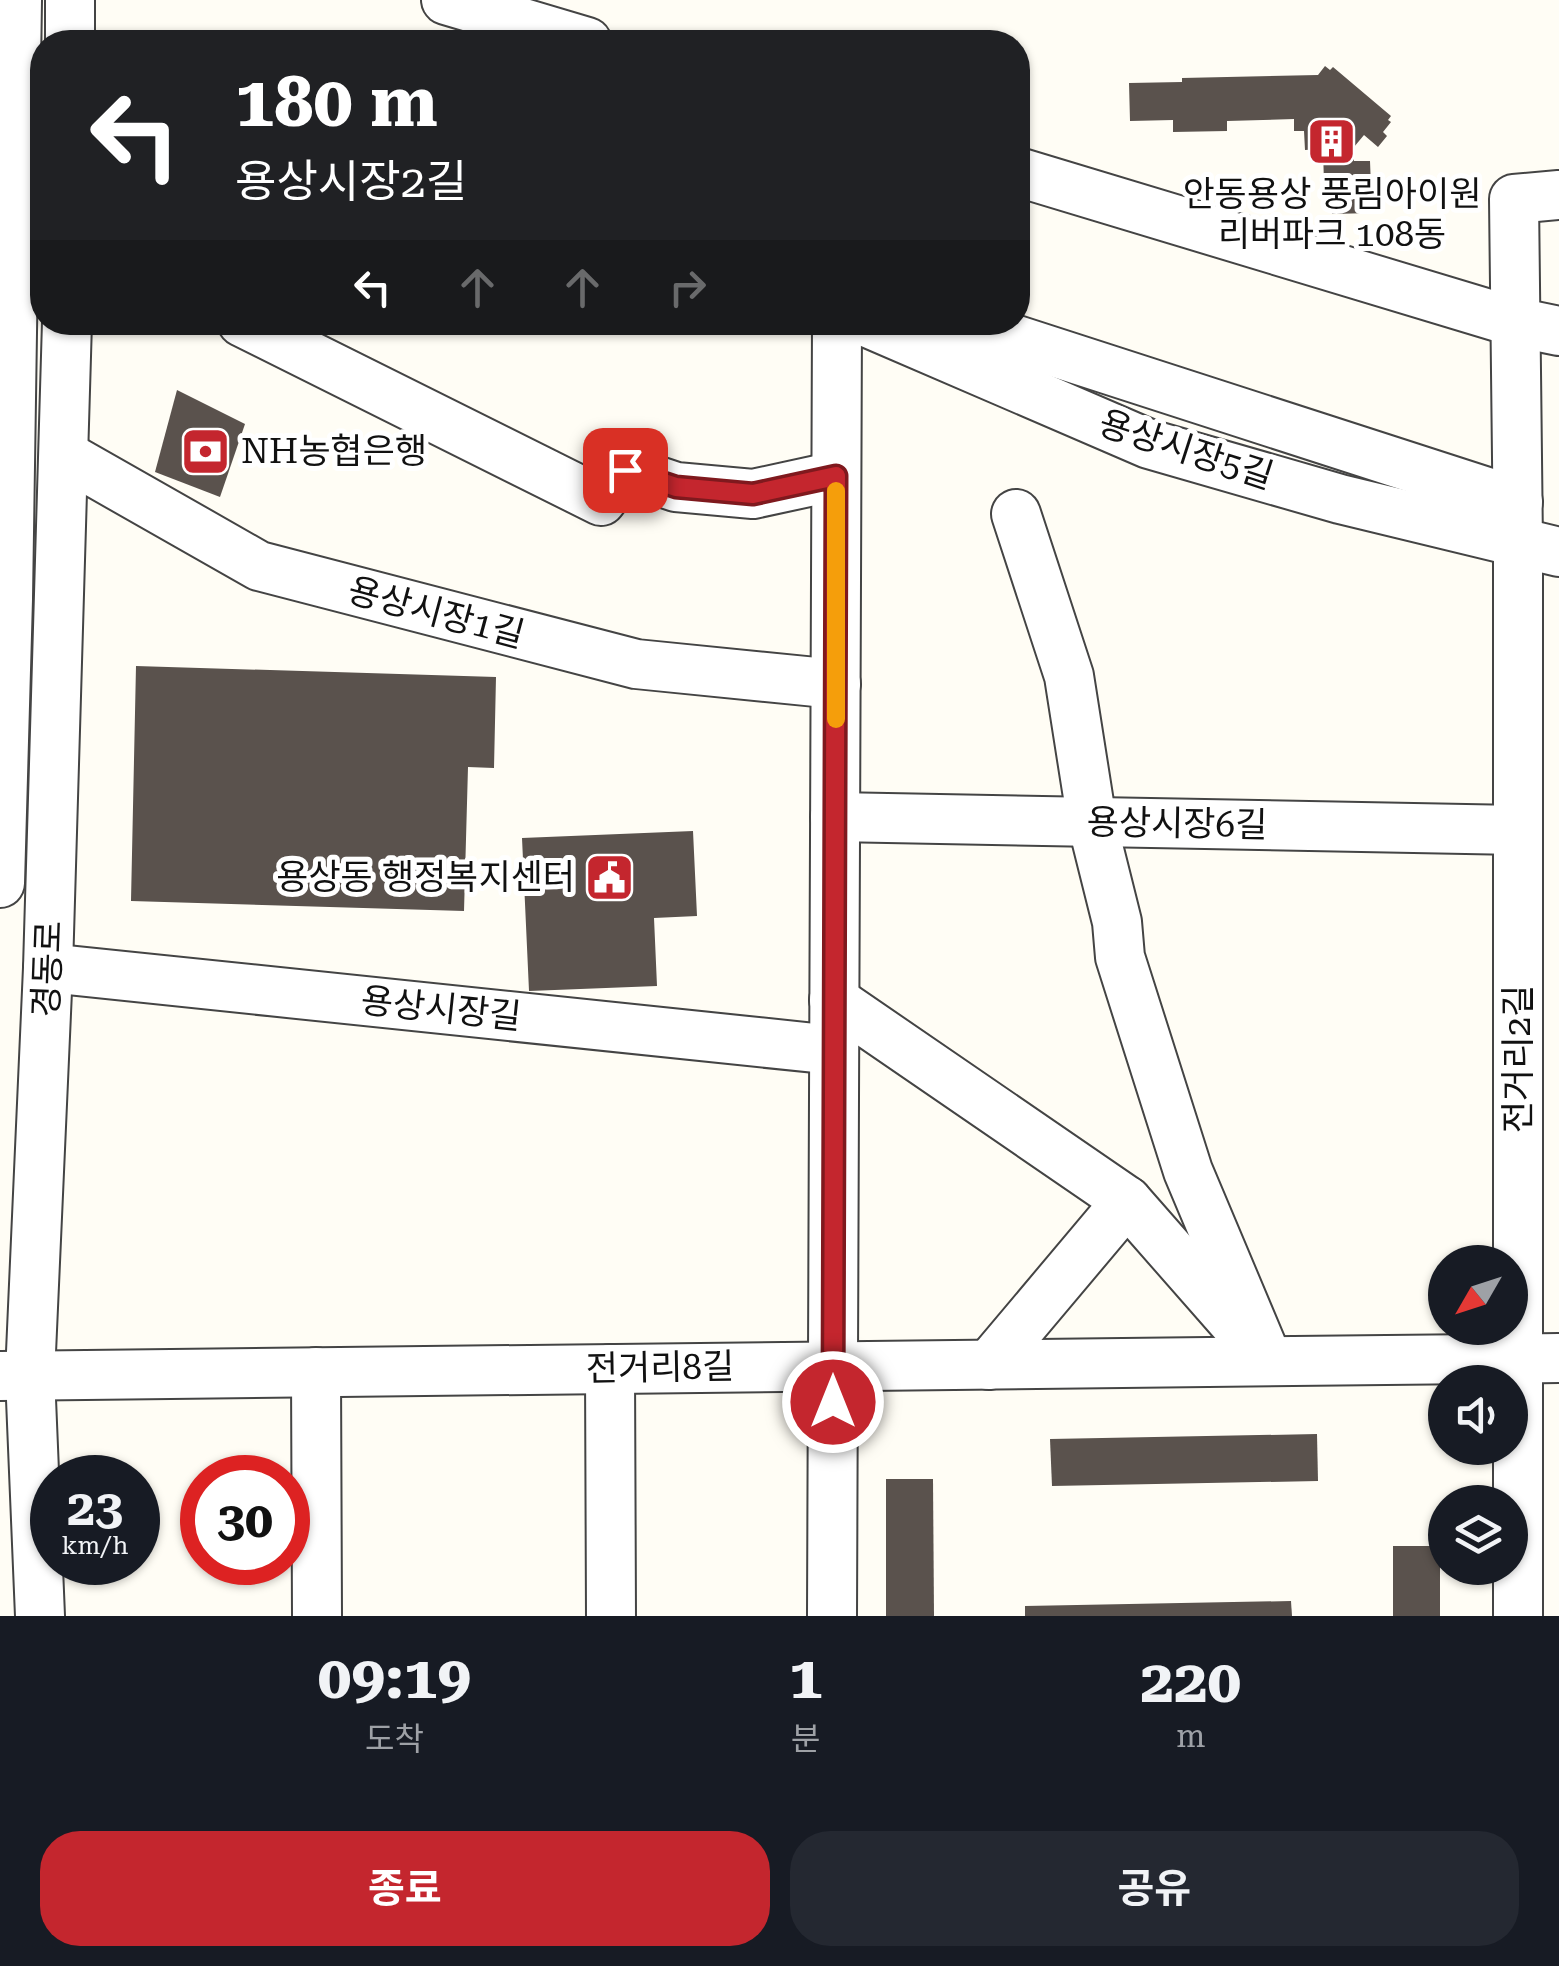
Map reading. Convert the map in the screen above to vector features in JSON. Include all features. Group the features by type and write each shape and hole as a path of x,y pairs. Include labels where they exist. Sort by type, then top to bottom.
{"street":[{"name":"경동로","path":"0,882 8,71 18,0"},
{"path":"446,0 547,30"},
{"path":"1030,176 1537,326"},
{"name":"전거리2길","path":"1518,1616 1539,1358 1518,830 1539,536 1537,326 1514,199 1559,195"},
{"name":"경동로","path":"40,1616 15,1376 48,968 67,335"},
{"path":"268,335 601,500 625,470 676,487 753,494 836,476"},
{"path":"832,1616 836,335"},
{"name":"용상시장5길","path":"896,335 1149,444 1340,499 1539,536"},
{"path":"997,335 1539,536"},
{"name":"용상시장1길","path":"64,456 259,566 636,664 836,684"},
{"path":"1016,514 1069,676 1092,822 1118,922 1120,958 1188,1171 1268,1361"},
{"name":"용상시장6길","path":"835,817 1518,830"},
{"name":"용상시장길","path":"48,968 834,1050"},
{"path":"834,1000 1127,1202 1268,1361"},
{"path":"989,1365 1127,1202"},
{"name":"전거리8길","path":"15,1376 1539,1358"},
{"path":"610,1368 610,1616"},
{"path":"316,1372 317,1616"}],"building":[{"name":"안동용상 풍림아이원 리버파크 108동","path":"1325,66 1330,70 1333,67 1391,116 1383,132 1387,136 1378,147 1364,135 1354,147 1354,161 1370,161 1372,213 1332,214 1331,183 1324,184 1323,149 1305,150 1304,131 1294,131 1294,119 1227,121 1227,131 1173,132 1173,120 1130,121 1129,83 1318,75"},
{"path":"177,390 245,424 220,497 155,472"},
{"path":"136,666 496,677 494,768 468,767 464,911 131,901"},
{"name":"용상동 행정복지센터","path":"693,831 697,916 654,918 657,986 529,991 522,838"},
{"path":"1317,1434 1318,1481 1052,1486 1050,1439"},
{"path":"886,1479 933,1479 934,1616 886,1616"},
{"path":"1393,1546 1428,1546 1428,1585 1440,1585 1440,1616 1393,1616"},
{"path":"1291,1601 1292,1616 1025,1616 1025,1606"}],"slow traffic":[{"path":"836,491 836,719"}],"place":[{"name":"안동용상 풍림아이원 리버파크 108동","path":"1332,142"},
{"name":"NH농협은행","path":"206,451"},
{"name":"용상동 행정복지센터","path":"610,877"}],"route":[{"path":"625,470 676,487 753,494 836,476 833,1402"}]}
